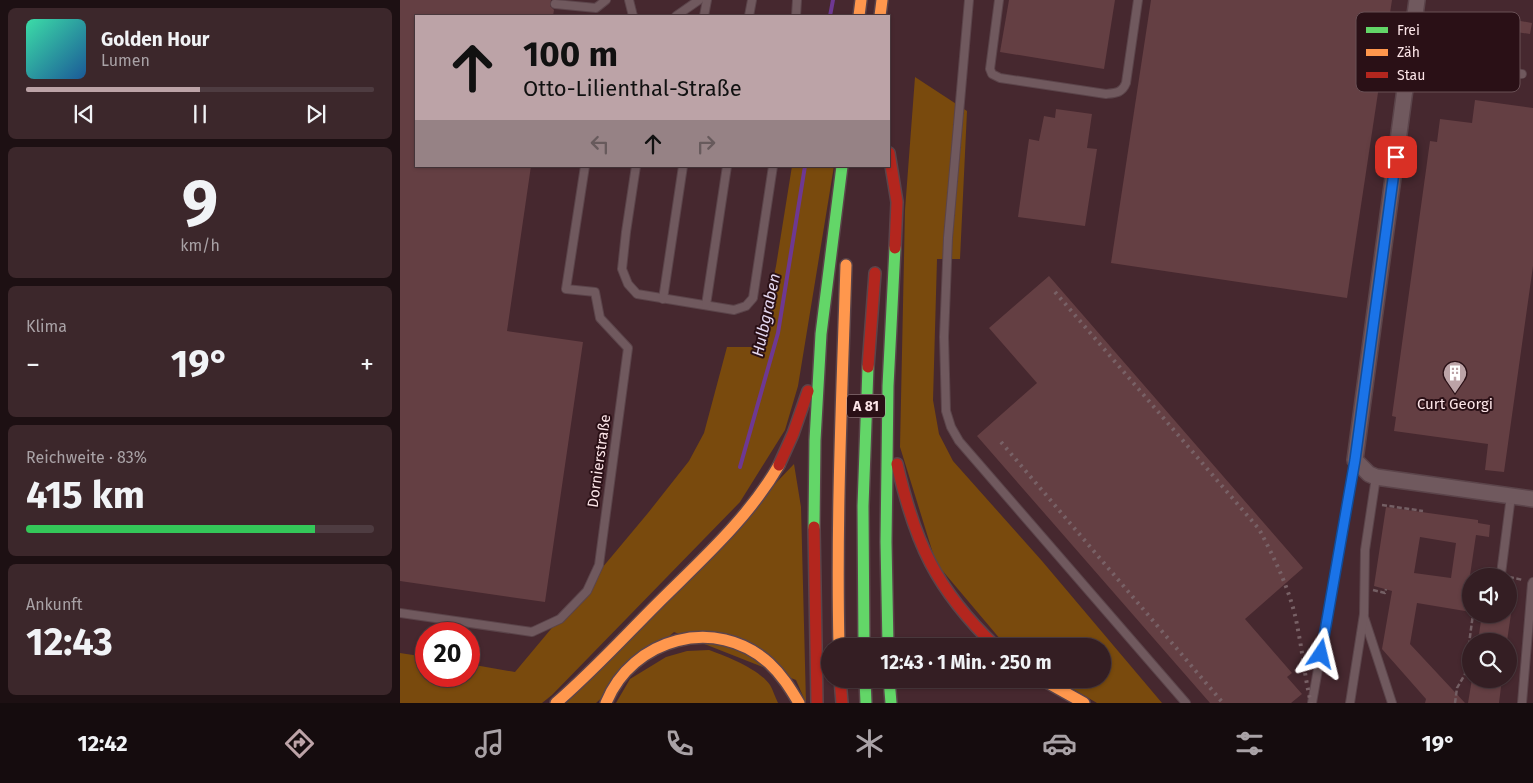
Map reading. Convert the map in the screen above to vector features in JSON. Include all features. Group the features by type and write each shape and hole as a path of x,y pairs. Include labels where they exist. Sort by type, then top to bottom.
{"highway":[{"path":"859,15 861,0"},
{"path":"880,15 882,0"},
{"path":"888,638 886,542 888,410 897,202 890,159"},
{"path":"818,703 813,550 819,356 842,167"},
{"path":"846,223 850,167"},
{"path":"883,184 885,167"},
{"name":"A 81","path":"839,638 838,509 846,255"},
{"name":"A 81","path":"864,638 862,485 876,265"},
{"path":"556,703 609,653 715,545 773,475 788,448 819,356"},
{"path":"888,410 906,501 911,520 927,559 941,584 958,607 987,638"},
{"path":"606,703 608,695 623,674 639,658 666,643 701,637 726,640 760,656 780,673 799,703"},
{"path":"841,688 842,703"},
{"path":"865,688 866,703"},
{"path":"889,688 890,703"},
{"path":"1057,688 1084,703"}],"street":[{"path":"1405,92 1355,460 1369,474 1376,477 1533,499"}],"lane":[{"path":"555,4 596,8 606,0"},
{"path":"629,0 633,15"},
{"path":"677,15 699,0"},
{"path":"704,15 707,0"},
{"path":"749,15 752,0"},
{"path":"796,15 797,0"},
{"path":"969,0 948,238 944,382 946,411 951,427 959,441 1186,703"},
{"path":"999,0 990,69 992,74 1000,78 1106,94 1118,93 1124,90 1138,0"},
{"name":"Dornierstraße","path":"400,613 532,632 560,619 587,591 599,566 628,348 600,318 595,292 566,289 585,167"},
{"path":"636,167 622,269 628,284 637,294 734,310 746,306 753,298 773,167"},
{"path":"664,299 683,167"},
{"path":"706,305 727,167"},
{"path":"1312,703 1355,460"},
{"path":"1350,703 1364,614 1364,550 1376,477"},
{"path":"1506,568 1511,496"},
{"path":"1522,703 1532,583"},
{"path":"1364,614 1392,703"}],"path":[{"path":"1372,504 1423,511"},
{"path":"1517,578 1532,583"},
{"path":"1364,588 1385,593 1386,589"},
{"path":"1455,703 1457,688 1464,674 1471,623"},
{"path":"1450,697 1455,698"}],"shaded area":[{"path":"915,77 967,111 960,259 937,259 933,400 939,434 953,461 1107,638 999,638 936,563 900,447 905,210"},
{"path":"792,167 834,167 798,386 785,430 740,502 552,695 542,703 400,703 400,653 415,655 415,687 480,687 480,666 515,672 689,461 704,433 727,347 759,347 776,266"},
{"path":"794,464 801,507 806,703 796,680 674,632 596,703 565,703"},
{"path":"1111,643 1162,703 1097,703 1071,688 1111,688"},
{"path":"709,650 742,664 765,679 770,685 778,703 616,703 630,679 666,657 687,651"}],"building":[{"path":"400,0 551,0 550,6 554,10 553,15 415,15 415,167 531,167 507,331 583,342 545,602 400,581"},
{"path":"1009,0 1115,0 1104,69 1000,52"},
{"path":"1151,0 1392,0 1390,12 1356,12 1356,92 1378,92 1347,298 1111,263"},
{"path":"1520,21 1532,23 1530,34 1520,32"},
{"path":"1475,100 1533,108 1533,266 1504,472 1485,470 1488,444 1394,431 1396,417 1392,416 1430,141 1437,142 1440,119 1472,123"},
{"path":"1056,109 1092,114 1087,148 1097,149 1085,226 1018,217 1029,139 1039,141 1044,116 1055,118"},
{"path":"1049,276 1303,568 1245,619 1292,673 1287,677 1302,694 1291,703 1210,703 977,436 1037,383 989,328"},
{"path":"1386,507 1478,520 1478,523 1490,525 1489,537 1476,535 1471,568 1462,568 1462,610 1417,603 1410,644 1465,703 1425,703 1426,699 1382,649 1392,591 1374,586","holes":["1420,537 1456,543 1451,578 1414,573"]},
{"path":"1481,623 1510,623 1508,633 1479,633"},
{"path":"1470,688 1501,688 1499,703 1468,703"}],"waterway":[{"name":"Hulbgraben","path":"830,15 833,0"},
{"name":"Hulbgraben","path":"740,467 778,333 805,167"}],"railway":[{"path":"1055,292 1259,529 1277,566 1292,604 1311,703"},
{"path":"1001,442 1223,703"}],"traffic: fast":[{"path":"814,527 815,440 821,334 842,167"},
{"path":"888,638 886,542 888,386 895,248"},
{"path":"864,638 863,506 868,367"},
{"path":"865,688 866,703"},
{"path":"890,688 891,703"}],"traffic: slow":[{"path":"859,15 861,0"},
{"path":"880,15 882,0"},
{"path":"839,638 839,503 846,265"},
{"path":"556,703 595,667 722,539 767,485 779,465"},
{"path":"606,703 618,681 635,663 655,649 677,641 701,637 725,640 748,648 774,668 786,682 799,703"},
{"path":"1057,688 1084,703"}],"traffic: jam":[{"path":"890,159 897,202 895,248"},
{"path":"868,367 875,273"},
{"path":"779,465 793,434 808,391"},
{"path":"897,464 912,518 920,541 931,563 957,605 987,638"},
{"path":"814,527 817,703"},
{"path":"841,688 842,703"}],"place":[{"name":"Curt Georgi","path":"1455,394"}],"route":[{"path":"1321,654 1355,460 1396,157"}]}
